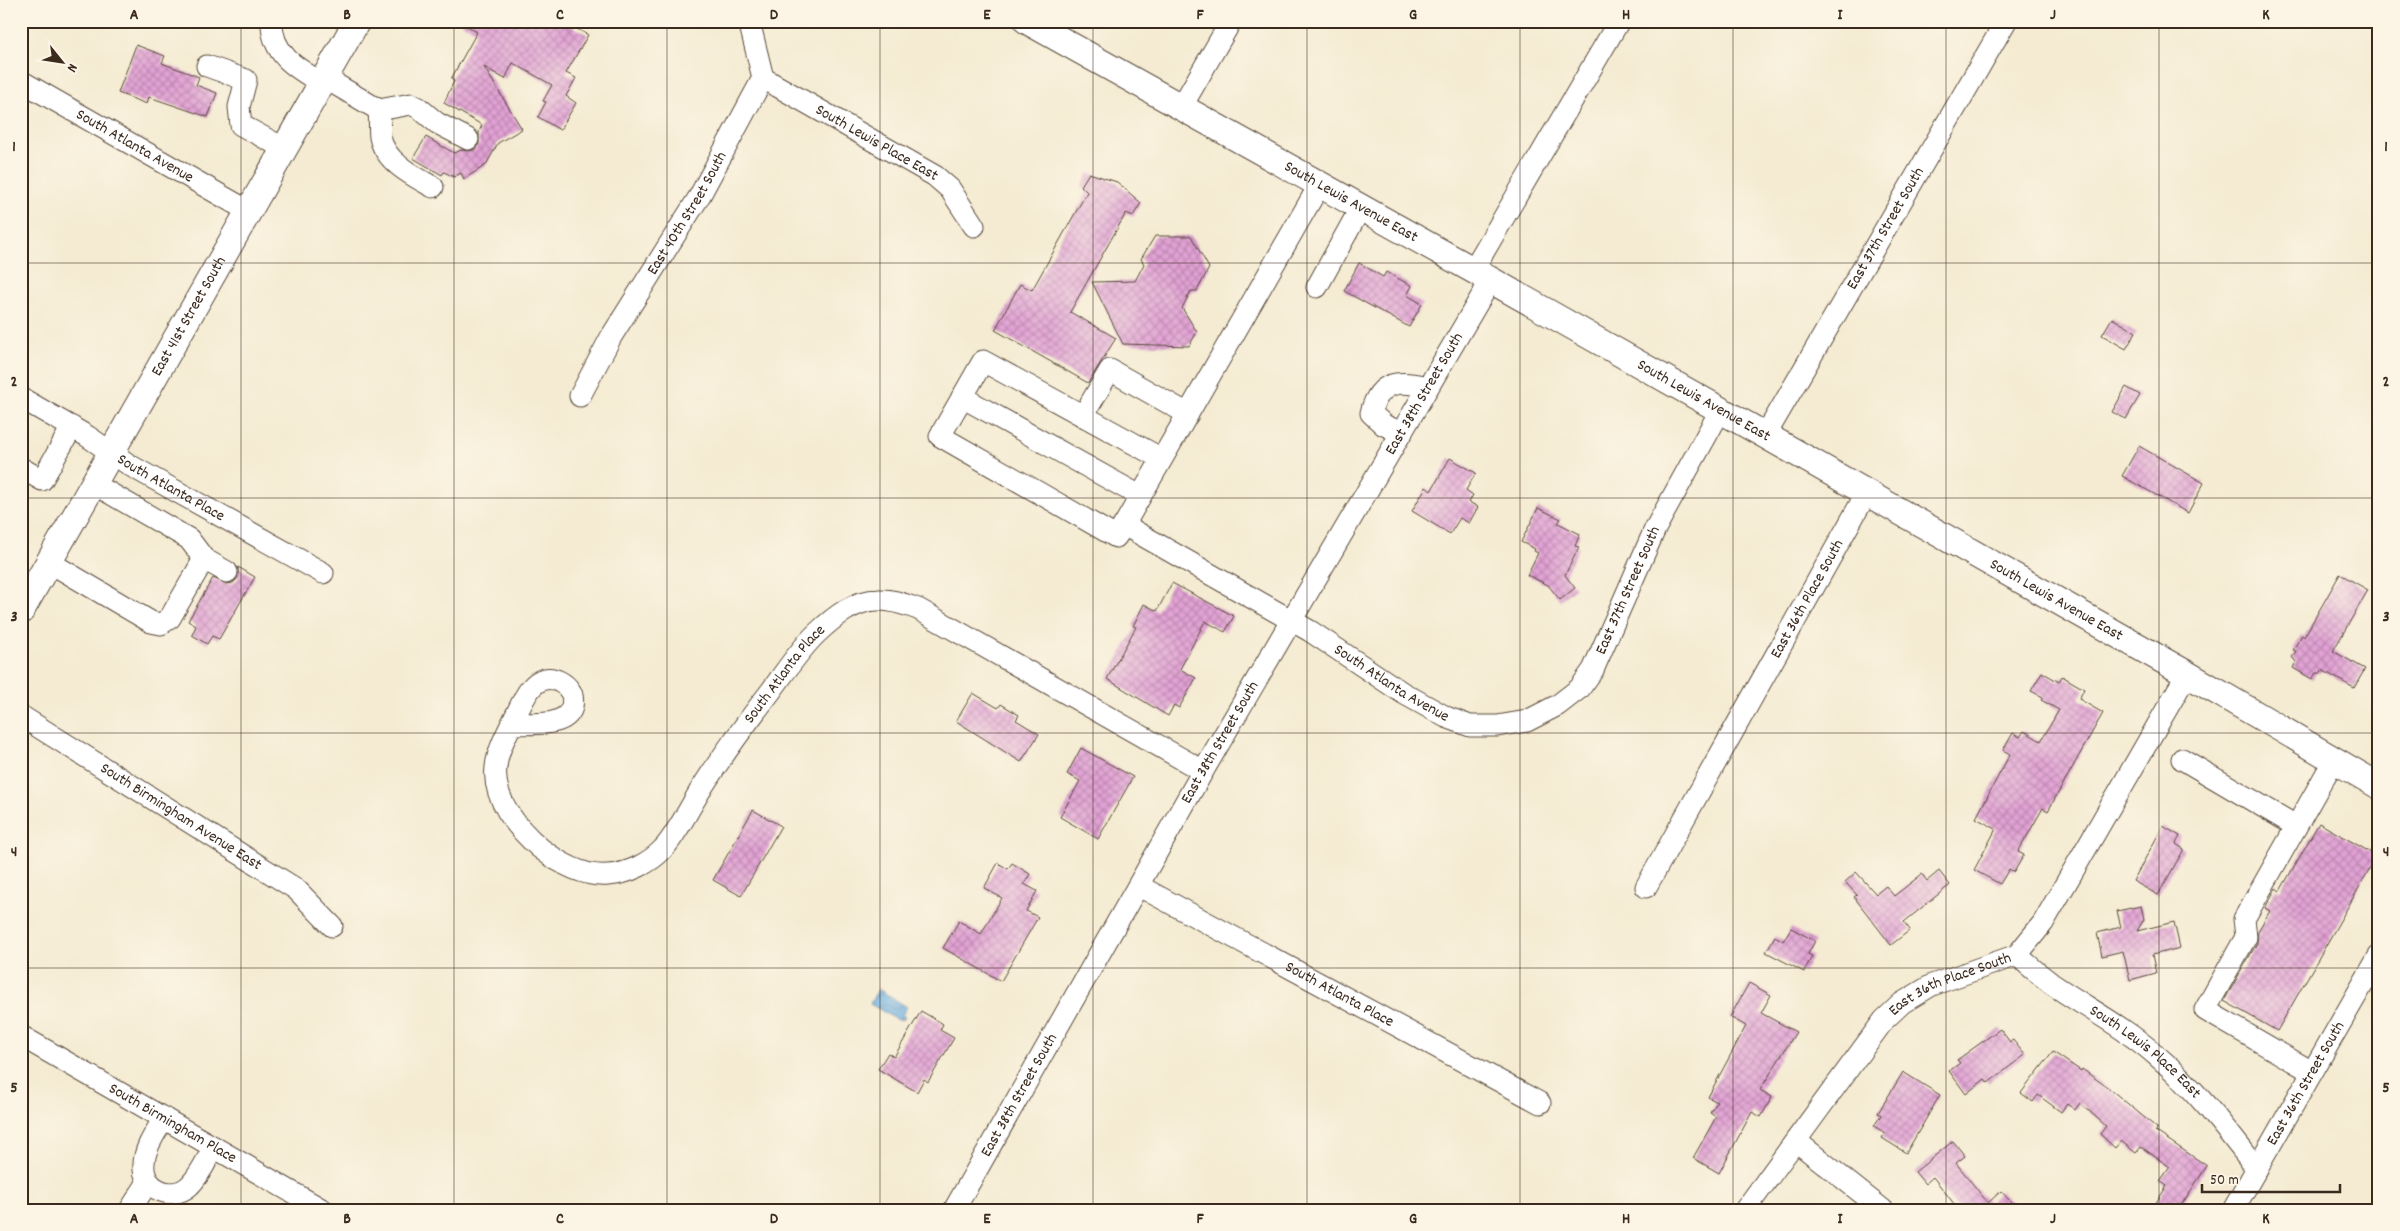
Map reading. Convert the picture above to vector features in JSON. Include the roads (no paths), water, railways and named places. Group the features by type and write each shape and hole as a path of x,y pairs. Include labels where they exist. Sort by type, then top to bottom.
{"main road":[{"name":"East 41st Street South","path":"21,611 250,212 356,21"},
{"name":"South Lewis Avenue East","path":"1027,21 1482,275 2187,674 2379,786"}],"street":[{"path":"272,21 276,42 293,66 380,110 411,104 437,123 468,139"},
{"path":"748,21 763,78"},
{"path":"1182,106 1231,21"},
{"name":"East 38th Street South","path":"954,1210 1203,771 1428,388 1482,275 1619,21"},
{"name":"East 37th Street South","path":"1765,436 2006,21"},
{"path":"207,66 246,80 239,107 241,125 285,149"},
{"name":"South Lewis Place East","path":"763,78 935,176 950,189 974,226"},
{"name":"East 40th Street South","path":"580,396 610,338 699,196 763,78"},
{"name":"South Atlanta Avenue","path":"21,81 250,212"},
{"path":"380,110 380,139 389,155 406,171 433,187"},
{"path":"1162,459 983,361 940,436 1116,537 1124,526 1320,184"},
{"path":"1317,288 1361,207"},
{"path":"1083,416 1110,370 1188,414"},
{"path":"1402,433 1384,425 1371,413 1374,399 1389,385 1406,382 1428,388"},
{"path":"962,397 1140,496"},
{"name":"South Atlanta Place","path":"21,398 72,427 139,470 323,573"},
{"name":"East 37th Street South","path":"1497,726 1527,720 1558,705 1580,688 1589,676 1655,529 1720,411"},
{"path":"21,468 42,480 72,427"},
{"path":"94,484 189,539 204,559 227,572"},
{"name":"East 36th Place South","path":"1646,887 1866,494"},
{"name":"South Atlanta Avenue","path":"1124,526 1292,620 1403,693 1446,717 1470,726 1497,726"},
{"path":"49,562 151,622 161,624 170,618 204,559"},
{"name":"South Atlanta Place","path":"512,724 504,740 496,768 498,788 510,817 532,841 551,856 584,872 608,875 635,870 663,849 722,756 816,634 845,610 862,603 878,600 896,602 918,609 1203,771"},
{"name":"East 36th Place South","path":"1745,1210 1863,1047 1884,1020 1902,1002 1932,985 2017,955 2044,924 2187,674"},
{"name":"South Birmingham Avenue East","path":"21,716 296,889 332,926"},
{"path":"2182,759 2296,826"},
{"path":"2312,1072 2204,1010 2246,937 2244,919 2334,760"},
{"name":"South Atlanta Place","path":"1139,886 1540,1102"},
{"name":"South Lewis Place East","path":"2017,955 2052,984 2121,1027 2156,1054 2183,1079 2257,1169"},
{"name":"East 36th Street South","path":"2233,1210 2379,956"},
{"name":"South Birmingham Place","path":"21,1036 324,1210"},
{"path":"164,1118 151,1141 144,1162 144,1172 148,1182 154,1188 164,1193 187,1188 194,1181 214,1147"},
{"path":"1796,1141 1883,1210"},
{"path":"130,1210 148,1182"}],"water":[{"path":"878,989 907,1007 902,1015 905,1017 903,1020 900,1019 899,1021 870,1004"}]}
